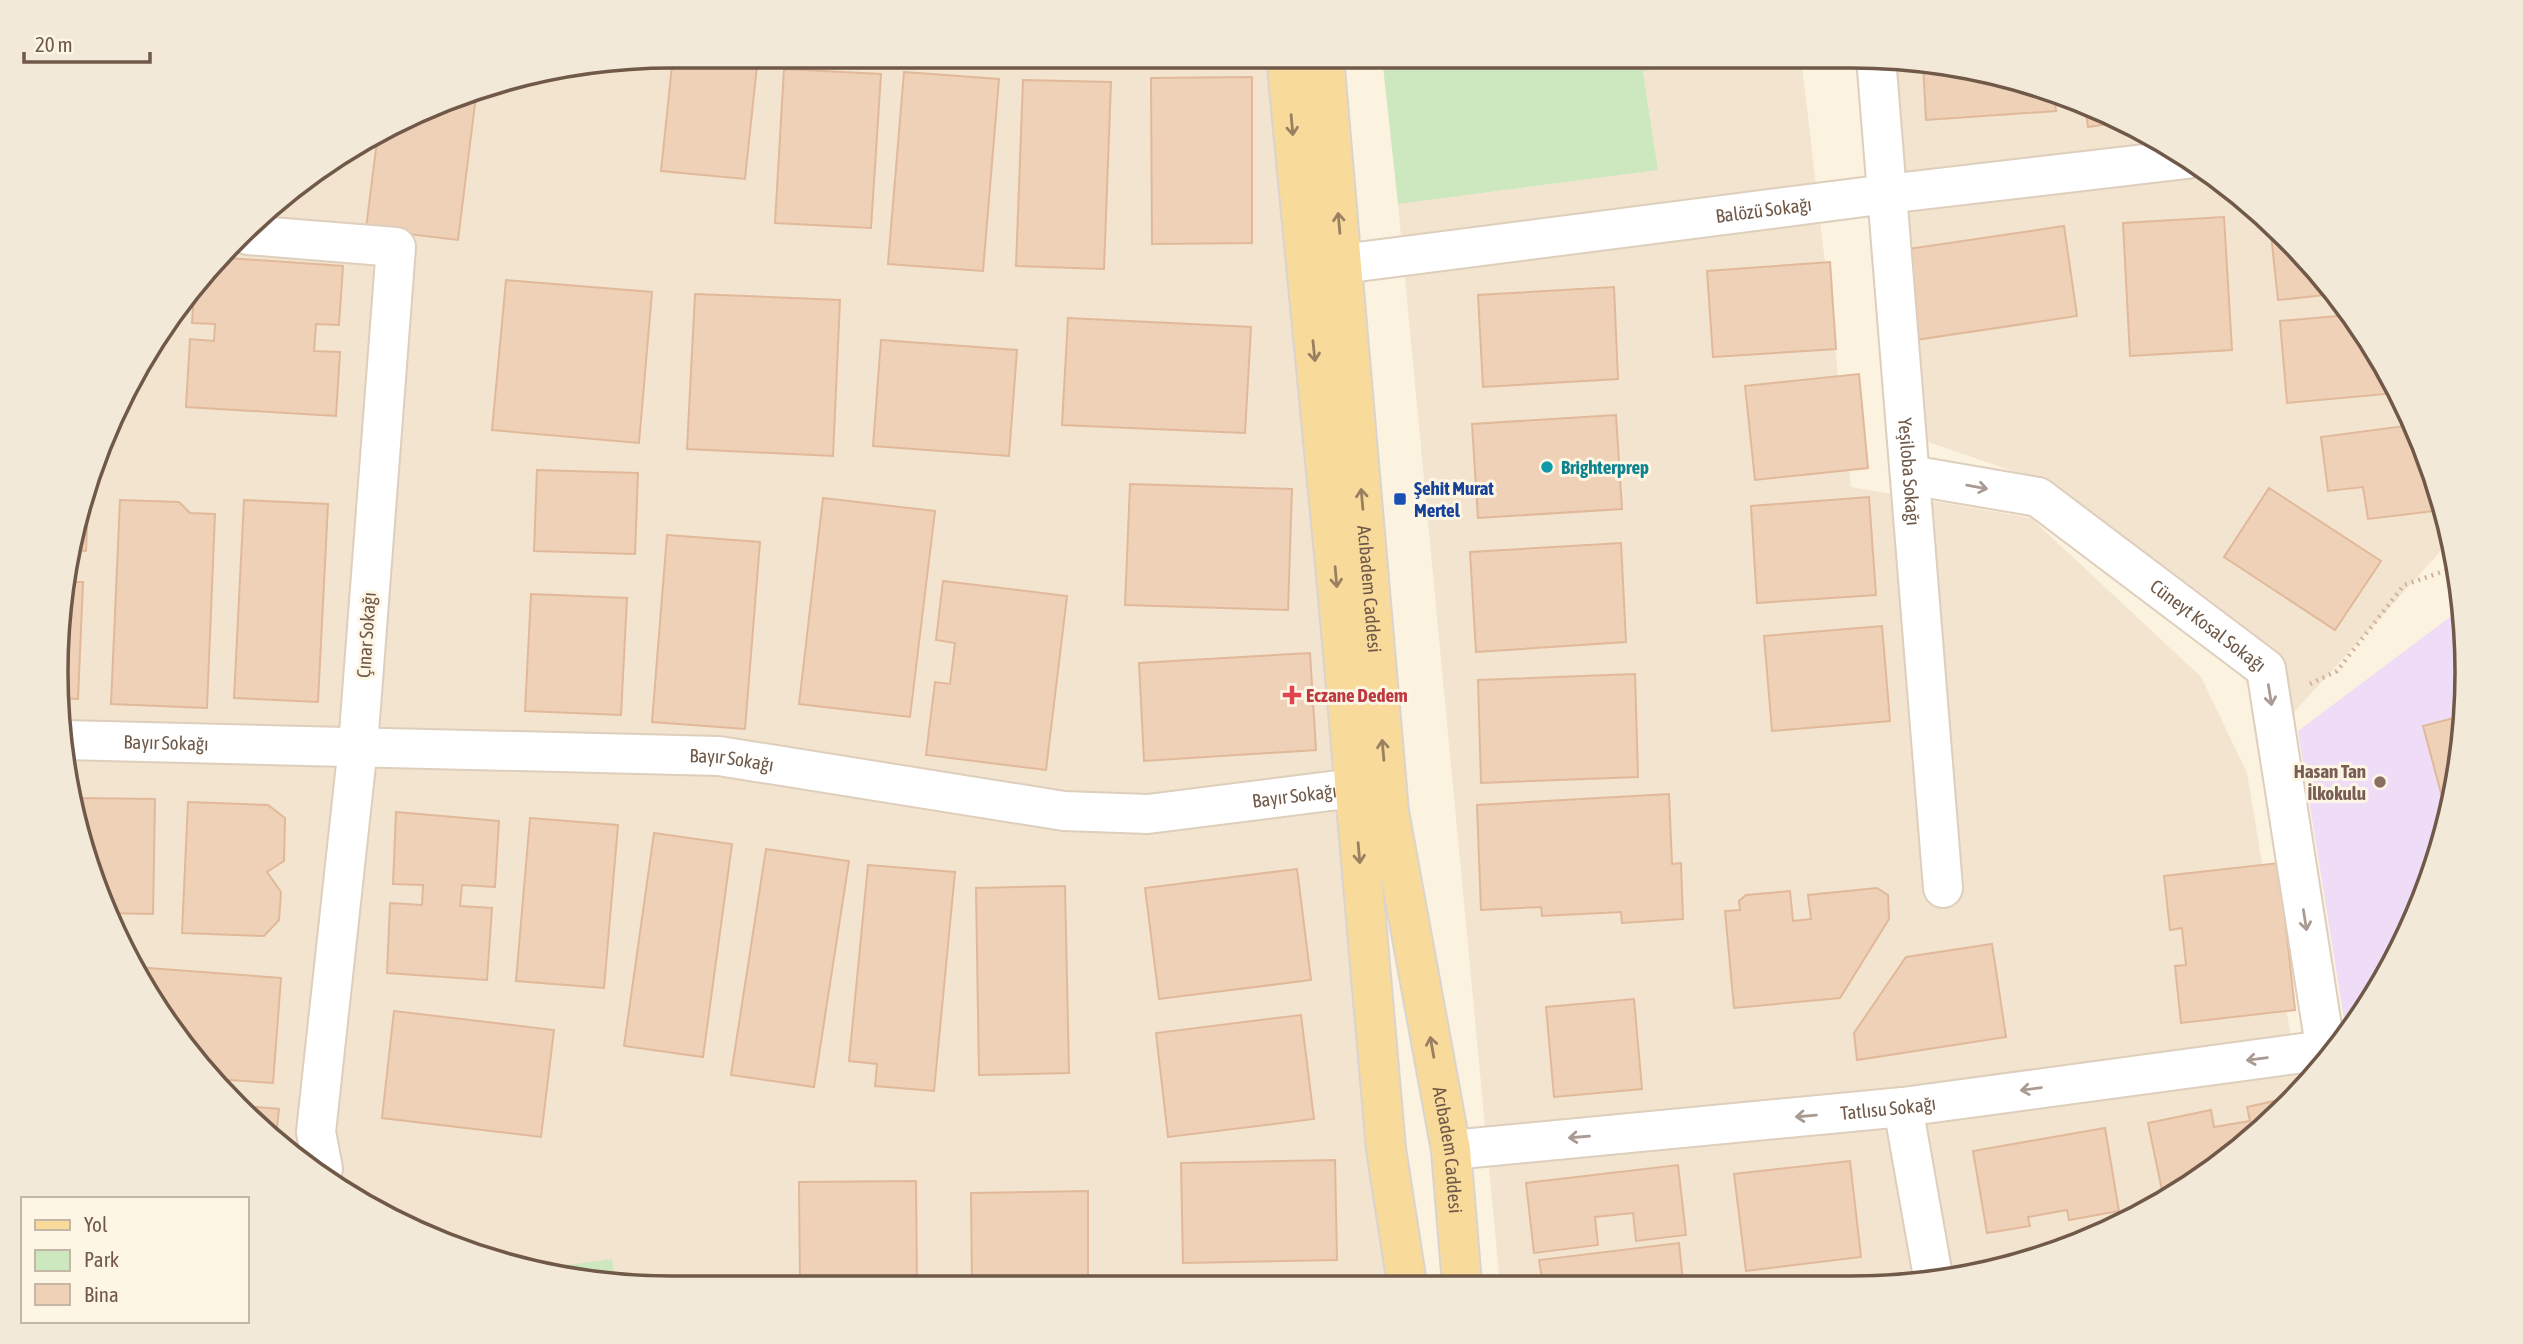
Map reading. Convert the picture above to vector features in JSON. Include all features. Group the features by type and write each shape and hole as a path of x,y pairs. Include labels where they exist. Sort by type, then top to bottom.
{"main road":[{"name":"Acıbadem Caddesi","path":"1287,68 1337,585 1386,1149 1406,1276"},
{"name":"Acıbadem Caddesi","path":"1325,68 1389,813 1451,1150 1461,1276"}],"street":[{"name":"Yeşiloba Sokağı","path":"1877,69 1943,888"},
{"name":"Balözü Sokağı","path":"1342,264 1887,194 2172,161"},
{"name":"Çınar Sokağı","path":"255,236 396,247 358,747 316,1132 322,1163"},
{"name":"Cüneyt Kosal Sokağı","path":"1910,475 2038,497 2266,669 2325,1046"},
{"name":"Bayır Sokağı","path":"72,740 719,756 1064,811 1148,814 1354,788 1389,813"},
{"name":"Tatlısu Sokağı","path":"1451,1150 1903,1107 2317,1055"},
{"path":"1903,1107 1932,1271"}],"path":[{"path":"2271,703 2337,671 2404,586 2446,571"}],"shaded area":[{"path":"672,68 1285,68 1398,1276 672,1276 593,1271 478,1244 405,1213 370,1195 304,1151 245,1099 193,1040 170,1007 149,974 114,903 100,866 80,790 73,751 68,672 73,593 80,554 100,478 114,441 149,370 170,337 193,304 245,245 304,193 370,149 405,131 478,100 593,73"},
{"path":"1802,68 1851,487 2031,518 2201,677 2247,773 2298,1078 2249,1126 2186,1174 2118,1213 2045,1244 1969,1264 1890,1274 1499,1276 1398,204 1658,170 1643,70"},
{"path":"1891,70 1969,80 2045,100 2082,114 2153,149 2219,193 2249,218 2278,245 2330,304 2374,370 2409,441 2423,478 2442,550 2286,721 2045,482 1899,432"},
{"name":"Hasan Tan İlkokulu","path":"2452,616 2455,672 2450,751 2434,828 2409,903 2374,974 2344,1020 2298,731"}],"green space":[{"path":"1383,68 1661,68 1643,71 1658,170 1398,204"},
{"path":"612,1259 614,1273 593,1271 563,1266"}],"building":[{"path":"672,68 757,68 745,179 661,171"},
{"path":"784,69 881,74 871,228 775,223"},
{"path":"904,72 999,79 983,271 888,264"},
{"path":"1924,73 1969,80 2045,100 2055,104 2056,111 1926,120"},
{"path":"1252,77 1252,243 1152,244 1151,78"},
{"path":"1023,80 1111,82 1104,269 1016,266"},
{"path":"475,101 458,240 366,229 376,146 441,114"},
{"path":"2087,116 2104,124 2088,127"},
{"path":"2224,217 2232,350 2130,356 2123,223"},
{"path":"2064,226 2077,316 1915,340 1901,250"},
{"path":"2271,239 2323,295 2278,300"},
{"path":"233,258 343,266 339,325 316,324 314,351 340,352 336,416 186,407 190,339 214,341 215,324 192,323 193,304"},
{"path":"1830,262 1836,349 1713,357 1707,271"},
{"path":"506,280 652,292 639,443 492,430"},
{"path":"1614,287 1618,379 1483,387 1478,295"},
{"path":"695,294 840,300 833,456 687,449"},
{"path":"2338,316 2386,394 2287,403 2280,321"},
{"path":"1068,318 1251,327 1245,433 1062,425"},
{"path":"881,340 1017,350 1009,456 873,446"},
{"path":"1859,374 1868,468 1755,480 1745,386"},
{"name":"Brighterprep","path":"1616,415 1622,509 1478,518 1472,424"},
{"path":"2402,426 2423,478 2433,511 2368,519 2363,487 2328,491 2321,437"},
{"path":"537,470 638,473 635,554 534,551"},
{"path":"1130,484 1292,489 1288,610 1125,605"},
{"path":"2269,488 2381,561 2335,630 2224,557"},
{"path":"1869,497 1876,595 1757,603 1751,506"},
{"path":"823,498 935,511 910,717 799,704"},
{"path":"120,500 179,502 190,513 215,514 207,708 111,704"},
{"path":"244,500 328,504 318,702 234,698"},
{"path":"87,523 86,551 81,551"},
{"path":"667,535 760,542 745,729 652,722"},
{"path":"1621,543 1626,642 1476,652 1470,552"},
{"path":"943,581 1067,596 1046,770 926,755 935,682 950,684 955,643 936,640"},
{"path":"75,582 83,582 78,699 69,699 68,672 73,593"},
{"path":"531,594 627,598 621,715 525,711"},
{"path":"1882,626 1890,721 1772,731 1764,636"},
{"path":"1310,653 1316,750 1144,761 1139,663"},
{"path":"1635,674 1638,777 1481,783 1478,680"},
{"path":"2452,718 2442,796 2423,726"},
{"path":"1669,794 1672,864 1681,863 1683,919 1622,923 1621,912 1542,916 1541,907 1481,910 1477,805"},
{"path":"82,798 155,799 153,914 119,913 100,866"},
{"path":"188,802 268,805 285,818 284,861 267,872 281,892 279,920 264,936 182,933"},
{"path":"396,812 499,821 495,887 462,885 460,906 492,908 487,980 387,973 390,903 422,905 423,885 393,884"},
{"path":"530,818 618,825 604,988 516,981"},
{"path":"654,833 732,844 703,1057 624,1046"},
{"path":"766,849 849,861 814,1087 731,1075"},
{"path":"2279,863 2295,1010 2181,1023 2175,966 2186,965 2182,928 2170,930 2164,876"},
{"path":"868,865 955,872 934,1091 875,1086 877,1064 849,1061"},
{"path":"1297,869 1311,980 1159,999 1145,888"},
{"path":"1065,886 1069,1073 979,1075 976,888"},
{"path":"1877,888 1888,895 1889,919 1840,998 1734,1008 1725,911 1740,910 1739,901 1746,895 1790,891 1793,921 1811,919 1808,895"},
{"path":"1992,944 2006,1037 1857,1060 1854,1033 1906,957"},
{"path":"146,968 281,978 273,1083 227,1080 193,1040"},
{"path":"1634,999 1642,1089 1554,1097 1546,1007"},
{"path":"394,1011 554,1030 541,1137 382,1118"},
{"path":"1301,1015 1314,1119 1168,1137 1156,1033"},
{"path":"2276,1100 2219,1151 2162,1189 2148,1123 2211,1110 2214,1127 2250,1121 2247,1107"},
{"path":"253,1107 279,1109 277,1128"},
{"path":"2105,1128 2119,1211 2069,1220 2067,1210 2028,1217 2030,1226 1987,1233 1973,1151"},
{"path":"1335,1160 1337,1260 1183,1263 1181,1163"},
{"path":"1850,1161 1861,1257 1746,1271 1734,1174"},
{"path":"1678,1165 1686,1235 1636,1241 1633,1213 1595,1217 1598,1245 1534,1253 1526,1183"},
{"path":"916,1181 917,1276 800,1276 799,1182"},
{"path":"1088,1191 1088,1276 972,1276 971,1193"},
{"path":"1679,1243 1682,1276 1542,1276 1539,1260"}],"place":[{"name":"Brighterprep","path":"1547,467"},
{"name":"Şehit Murat Mertel","path":"1400,499"},
{"name":"Eczane Dedem","path":"1292,695"},
{"name":"Hasan Tan İlkokulu","path":"2380,782"}]}
